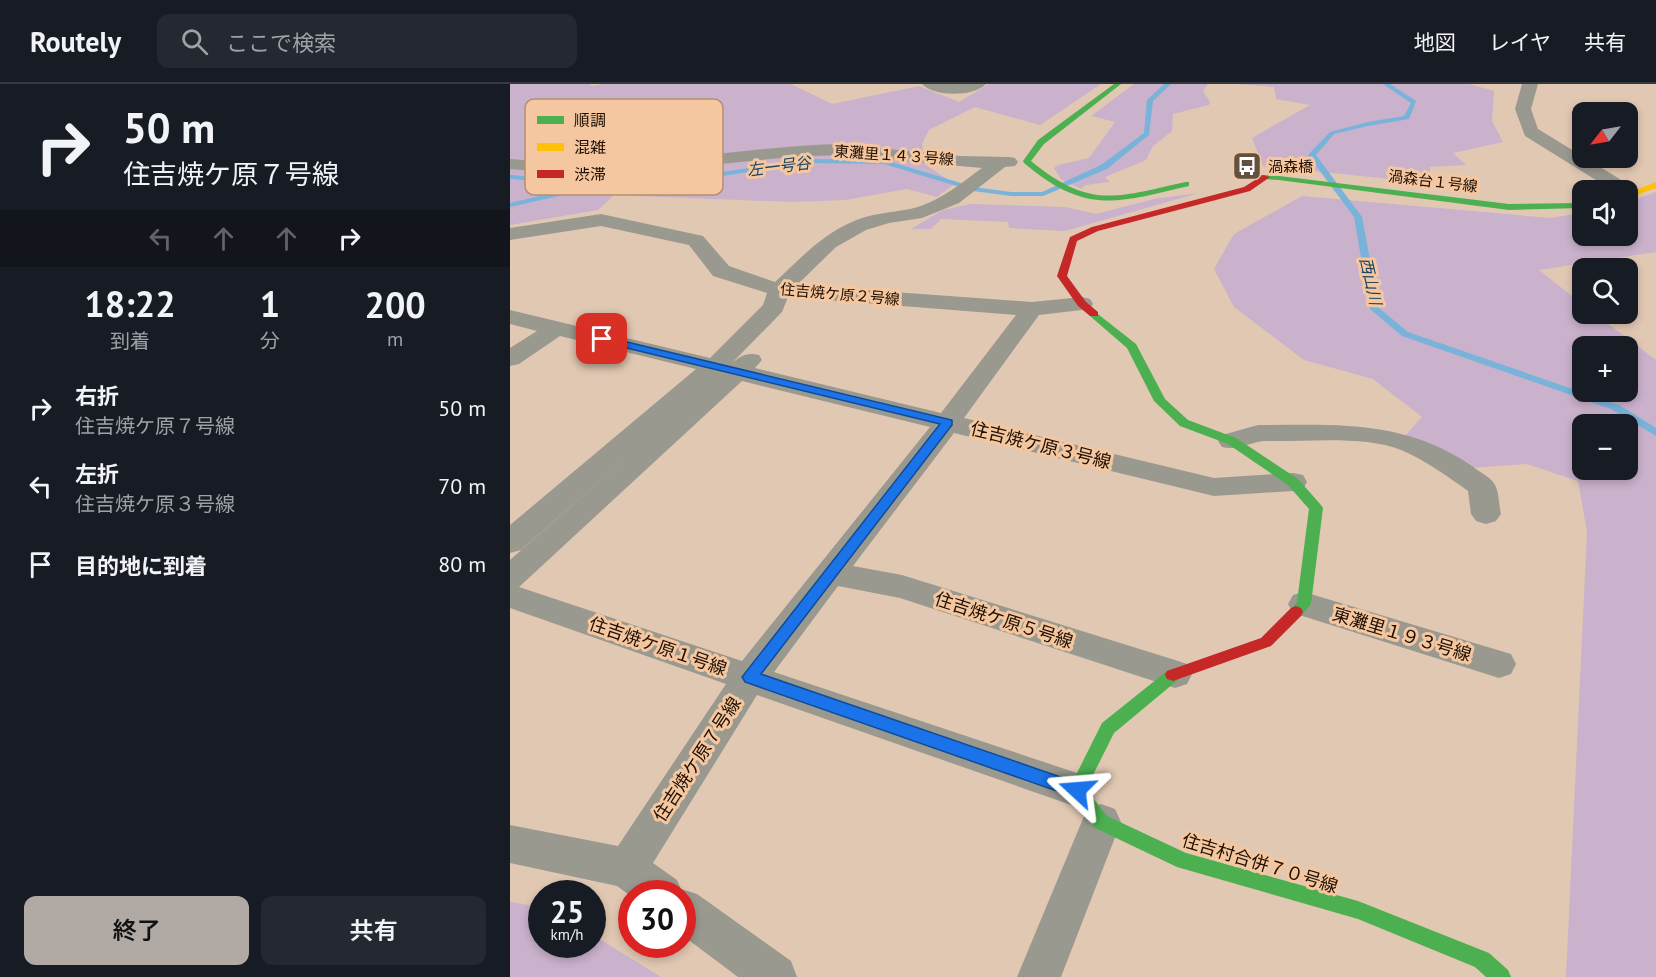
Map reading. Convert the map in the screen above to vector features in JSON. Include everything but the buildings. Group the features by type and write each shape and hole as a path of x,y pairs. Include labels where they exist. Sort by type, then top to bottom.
{"street":[{"path":"930,84 944,89 965,88 978,84"},
{"path":"1118,84 1041,142 1026,161 1042,176 1086,198 1120,198 1198,181"},
{"path":"1530,84 1523,109 1531,132 1607,180"},
{"name":"東灘里１４３号線","path":"723,158 815,149 875,152 994,167 1026,161"},
{"name":"東灘里１４３号線","path":"510,164 525,165"},
{"path":"510,542 727,369 774,307 779,290 829,243 859,226 887,217 915,213 952,199 994,167"},
{"name":"渦森台１号線","path":"1232,176 1273,178 1509,207 1572,206"},
{"path":"1039,977 1089,806 1108,728 1175,675 1266,642 1304,603 1316,508 1293,482 1232,441 1184,423 1160,401 1132,346 1082,304 1062,276 1073,239 1095,230 1247,189 1273,178"},
{"path":"1638,190 1656,185"},
{"path":"510,578 727,369 813,292 834,261 857,243 876,233 899,226 915,213"},
{"name":"住吉焼ケ原２号線","path":"510,234 600,220 696,240 720,271 779,290 1032,309 1082,304"},
{"name":"住吉焼ケ原７号線","path":"627,868 750,677 948,422 1032,309"},
{"name":"住吉焼ケ原３号線","path":"510,317 1215,487 1293,482"},
{"path":"510,359 557,328"},
{"path":"1232,441 1258,433 1355,434 1408,443 1454,467 1482,487 1486,514"},
{"name":"住吉焼ケ原５号線","path":"830,573 902,587 1175,675"},
{"name":"住吉焼ケ原１号線","path":"510,596 750,677 1089,806"},
{"name":"東灘里１９３号線","path":"1304,603 1499,664"},
{"name":"住吉村合併７０号線","path":"1089,806 1184,861 1368,914 1482,960 1501,977"},
{"path":"510,844 627,868 643,880"},
{"path":"696,919 775,977"}],"shaded area":[{"path":"510,84 590,84 591,86 604,84 791,84 832,104 919,86 959,102 989,84 1101,84 1040,125 975,107 929,130 922,144 925,164 954,184 937,197 907,189 845,200 792,202 614,195 598,210 510,225"},
{"path":"1134,84 1208,84 1203,91 1210,102 1209,105 1173,114 1172,131 1153,146 1146,160 1105,177 1110,182 1086,185 1081,189 1061,179 1054,168 1089,158 1115,122 1091,116"},
{"path":"1238,84 1469,84 1494,91 1492,121 1503,142 1453,153 1466,165 1430,167 1430,183 1263,166 1252,138 1310,105 1276,99 1274,87"},
{"path":"1656,192 1656,252 1617,258 1572,258 1572,265 1539,270 1572,296 1572,324 1608,324 1624,336 1572,336 1572,402 1638,402 1638,346 1656,360 1656,977 1566,977 1587,532 1578,481 1575,480 1638,480 1638,414 1572,414 1572,479 1527,464 1468,468 1405,436 1422,417 1373,379 1304,360 1234,307 1214,269 1234,234 1302,196 1550,218 1572,215 1572,246 1638,246 1638,198"},
{"path":"1199,193 1065,231 1009,228 1008,222 941,219 931,229 911,229 943,210 971,204 1065,207 1096,214 1154,199"},
{"path":"510,902 528,905 528,958 606,958 606,943 618,950 618,958 630,958 661,977 510,977"}],"waterway":[{"name":"左一号谷","path":"723,174 810,161 885,162 973,189 1011,194 1043,194 1104,167 1147,134 1150,100 1168,84"},
{"name":"西山川","path":"1386,84 1414,102 1407,118 1332,133 1312,155 1358,217 1375,309 1405,334 1615,407 1656,433"},
{"name":"左一号谷","path":"510,177 525,178"},
{"path":"510,205 553,195"}],"traffic: fast":[{"path":"1118,84 1041,142 1027,161 1066,190 1102,199 1120,198 1186,184"},
{"path":"1245,176 1279,178 1509,207 1572,206"},
{"path":"1094,314 1132,346 1160,401 1184,423 1232,441 1293,482 1316,508 1304,604 1296,612"},
{"path":"1173,675 1108,728 1077,790 1101,822 1184,861 1358,910 1482,960 1501,977"}],"traffic: slow":[{"path":"1638,192 1656,185"}],"traffic: jam":[{"path":"1094,314 1082,304 1062,276 1073,239 1095,229 1247,189 1266,177"},
{"path":"1173,675 1266,642 1296,612"}],"place":[{"name":"渦森橋","path":"1247,166"}],"route":[{"path":"602,339 948,422 750,677 1077,790"}]}
